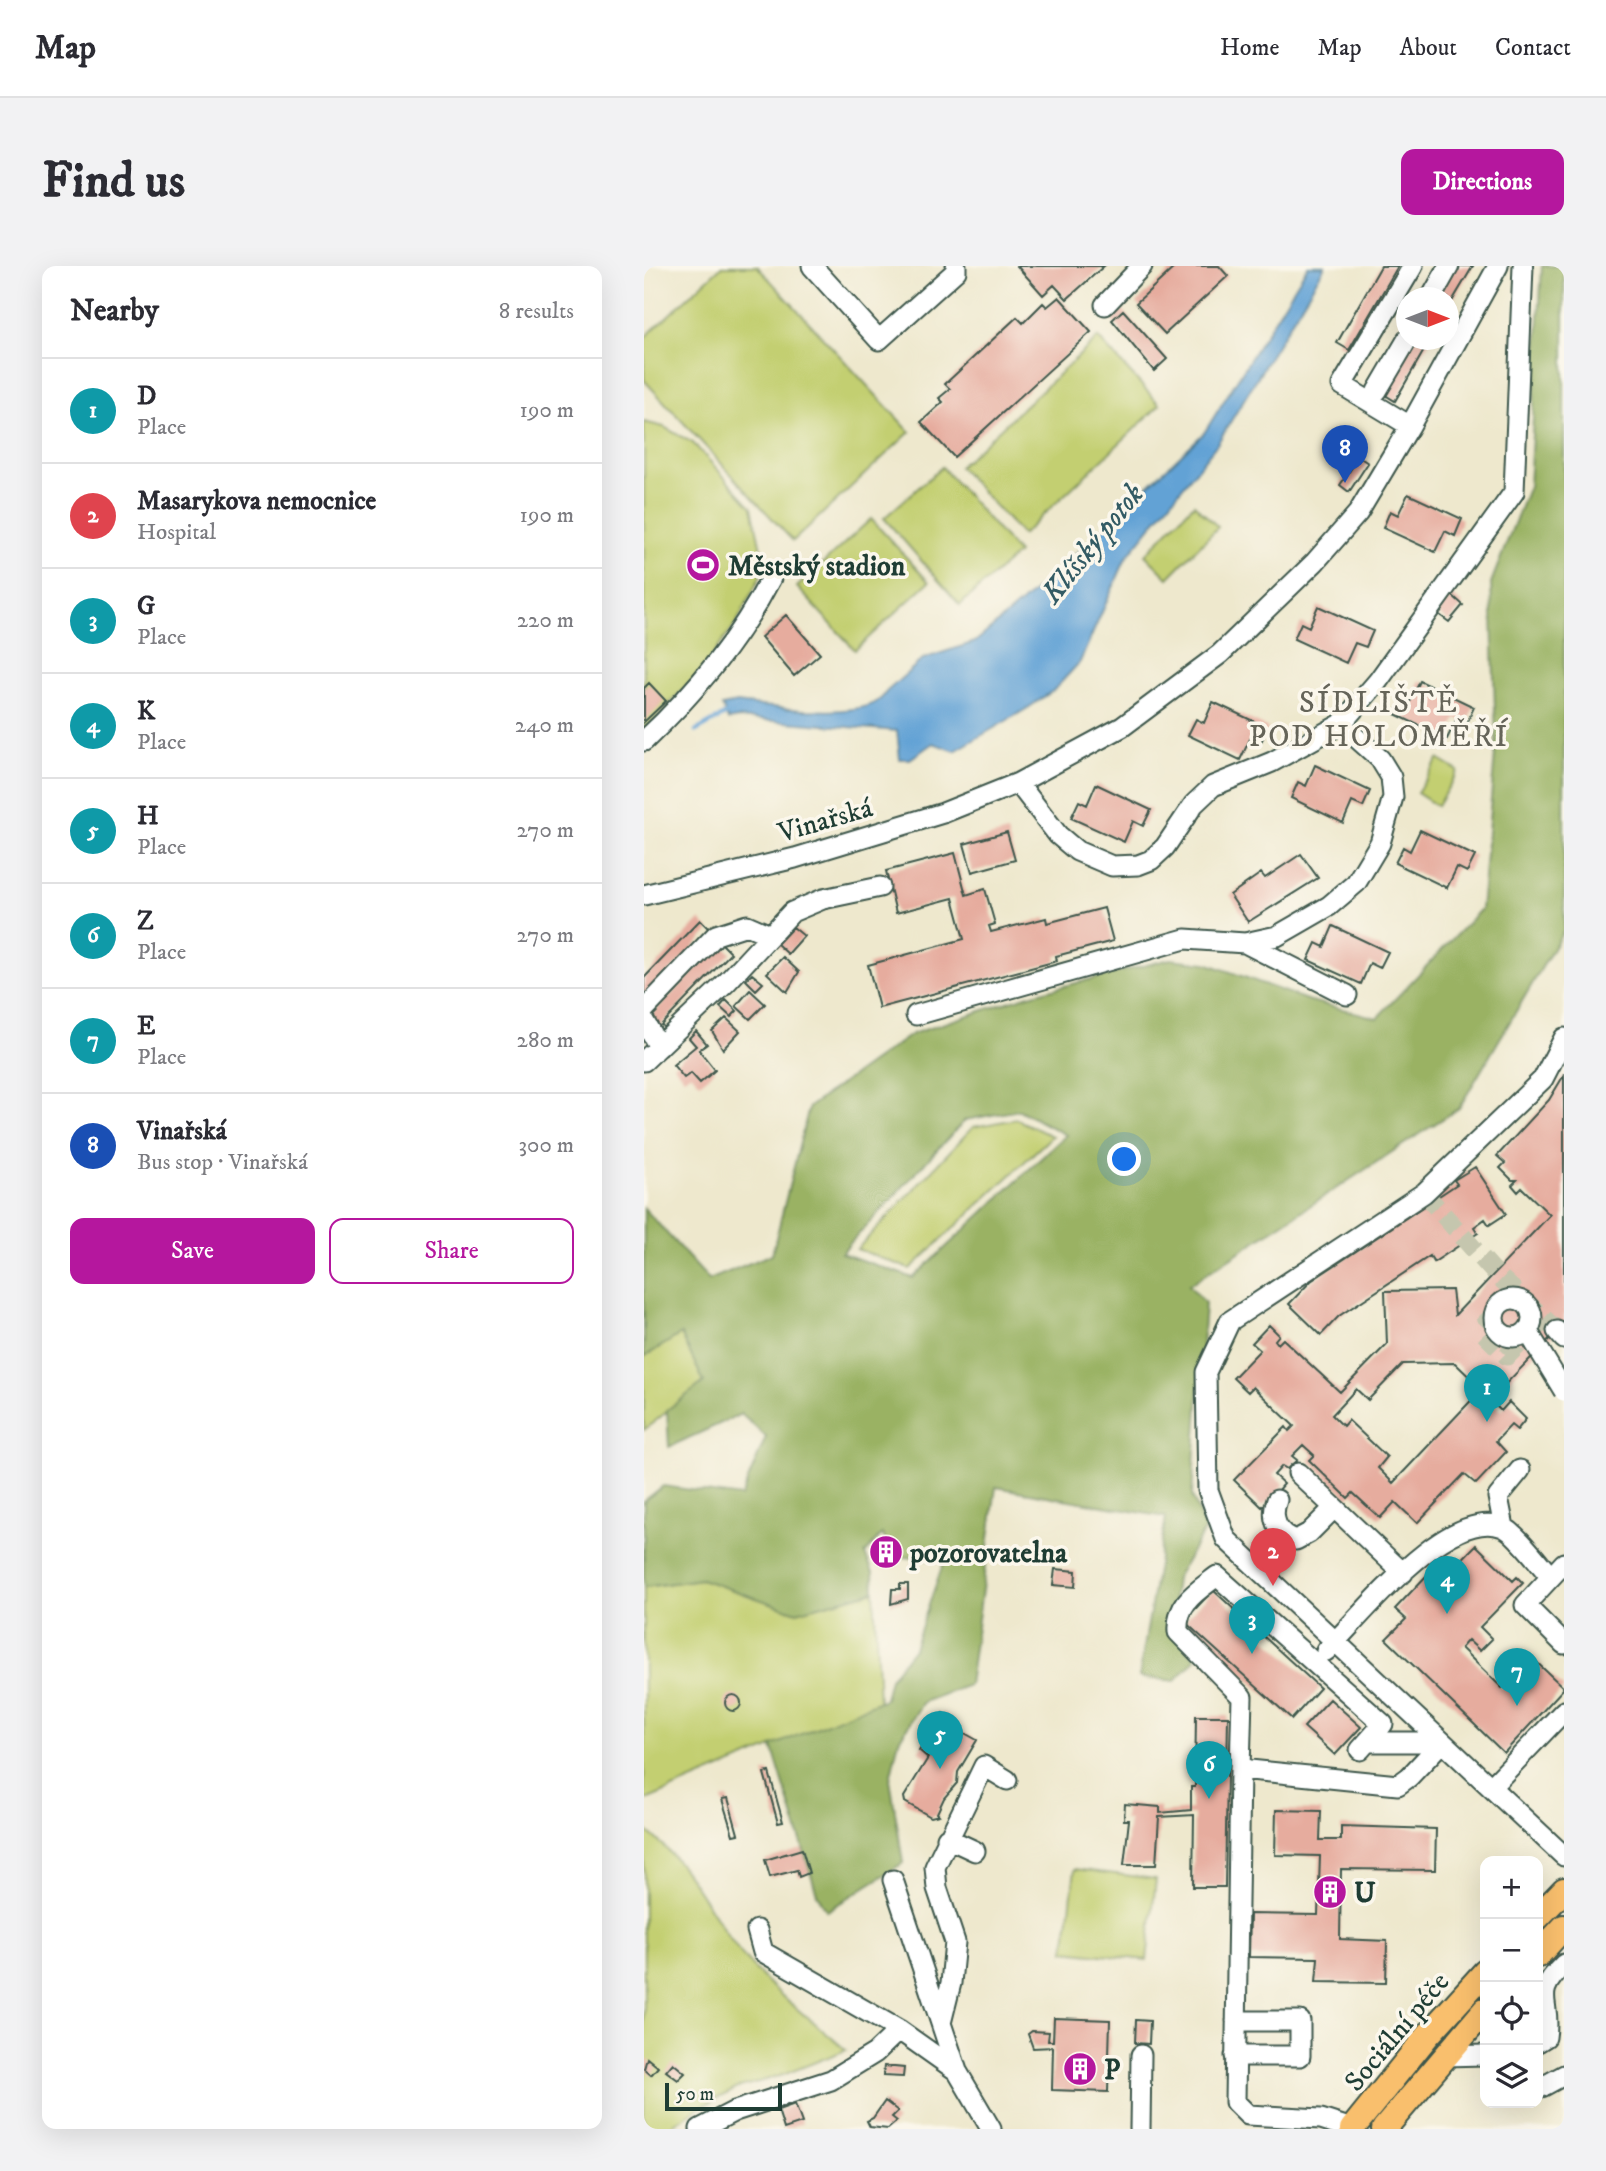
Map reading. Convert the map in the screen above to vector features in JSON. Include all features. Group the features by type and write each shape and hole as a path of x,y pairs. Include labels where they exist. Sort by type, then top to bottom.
{"main road":[{"path":"1543,1912 1564,1890"},
{"path":"1543,1950 1564,1927"},
{"name":"Sociální péče","path":"1352,2129 1427,2036 1480,1978"},
{"name":"Sociální péče","path":"1384,2129 1480,2016"}],"street":[{"path":"812,266 879,340 956,271 956,266"},
{"path":"1104,305 1142,266"},
{"path":"1410,426 1342,385 1413,266"},
{"path":"1437,287 1449,266"},
{"name":"Vinařská","path":"644,895 795,858 943,813 1018,783 1122,727 1220,654 1358,513 1410,426 1498,266"},
{"path":"1018,783 1058,835 1077,851 1112,866 1138,865 1151,860 1165,847 1194,804 1213,786 1272,762 1341,724 1378,681 1514,492 1523,266"},
{"path":"1389,307 1396,311"},
{"path":"1377,391 1401,350"},
{"path":"644,741 691,697 758,603 771,578"},
{"path":"916,1015 1185,939 1245,943 1277,936 1329,906 1356,883 1381,843 1393,797 1391,778 1380,759 1341,724"},
{"path":"644,1061 792,912 823,899 880,887"},
{"path":"644,1010 716,935 747,925 770,935"},
{"path":"1245,943 1347,995"},
{"path":"644,1021 659,1046"},
{"path":"1564,1038 1543,1079 1423,1193 1230,1321 1206,1372 1208,1490 1227,1539 1334,1643 1564,1856"},
{"path":"1527,1330 1564,1391"},
{"path":"1504,1527 1498,1497 1520,1470"},
{"path":"1334,1508 1309,1533 1296,1540 1287,1538 1276,1526 1273,1516 1280,1497 1300,1475 1403,1573"},
{"path":"1315,1661 1403,1573 1452,1533 1481,1524 1504,1527 1558,1570 1525,1605 1564,1643"},
{"path":"1352,2129 1333,2120 1294,2122 1248,2115 1235,2102 1242,1697 1178,1632 1177,1617 1184,1603 1217,1576 1383,1724 1363,1746 1442,1742"},
{"path":"1497,1792 1564,1711"},
{"path":"1240,1769 1398,1785 1442,1742"},
{"path":"941,2023 951,1983 955,1942 937,1888 935,1867 984,1766 1007,1780"},
{"path":"947,1838 975,1851"},
{"path":"893,1880 957,2071 991,2129"},
{"path":"757,1930 764,1952 899,2031 957,2071"},
{"path":"1543,2039 1546,2037 1549,2018 1543,1999 1546,1982 1564,1964"},
{"path":"1235,2056 1300,2056 1300,2021 1236,2021"},
{"path":"700,2129 735,2111 831,2080 875,2053 899,2031"},
{"path":"1140,2129 1141,2056"},
{"path":"1444,2056 1480,2058"},
{"path":"1543,2086 1564,2075"}],"green space":[{"path":"722,266 757,266 910,432 793,541 644,380 644,338"},
{"path":"1542,266 1564,266 1564,930 1459,1108 1189,1285 1205,1303 1192,1495 1205,1529 1176,1578 1170,1631 1196,1659 1175,1681 1139,1677 1166,1517 996,1487 969,1685 923,1702 899,1740 890,1779 903,1863 827,1911 817,1894 772,1746 885,1699 890,1678 914,1648 944,1561 895,1556 882,1534 865,1554 873,1572 874,1591 797,1612 701,1579 644,1587 644,1501 663,1486 741,1497 766,1437 741,1414 669,1447 667,1410 704,1382 681,1334 644,1357 644,1208 709,1280 772,1254 809,1107 912,1034 1029,995 1170,959 1206,963 1307,1000 1377,1018 1481,909 1496,743 1491,583 1529,486","holes":["1019,1110 1066,1135 913,1278 841,1253 965,1120"]},
{"path":"1098,338 1160,405 1022,535 959,467"},
{"name":"Městský stadion","path":"644,422 664,427 693,443 752,507 762,554 760,577 737,622 701,671 644,730"},
{"path":"942,467 1018,553 960,605 884,518"},
{"path":"1194,504 1218,527 1168,578 1145,555"},
{"path":"871,519 929,582 855,650 797,587"},
{"path":"1438,759 1458,771 1437,806 1417,793"},
{"path":"1016,1119 1052,1136 910,1269 857,1249 973,1127"},
{"path":"681,1334 704,1382 644,1430 644,1357"},
{"path":"701,1579 797,1612 874,1591 879,1702 644,1801 644,1587"},
{"path":"644,1829 659,1841 684,1869 748,1962 788,2001 846,2050 783,2075 740,2087 702,2106 666,2129 644,2129"},
{"path":"1075,1869 1156,1879 1147,1960 1065,1951"}],"water":[{"path":"1308,266 1325,266 1217,444 1126,558 1080,662 1054,690 955,751 933,743 910,759 900,759 897,731 738,718 728,720 722,706 737,703 817,711 861,708 877,702 923,659 975,642 1049,579 1204,433"}],"building":[{"path":"1017,266 1104,266 1067,299 1054,285 1043,295"},
{"path":"1176,266 1219,266 1228,276 1165,334 1136,303"},
{"path":"1381,266 1398,266 1349,350 1337,343"},
{"path":"1455,266 1473,266 1459,290 1459,287 1443,287"},
{"path":"1059,297 1091,332 954,457 921,422 943,402 939,398 950,389 945,384 1017,317 1023,323 1043,303 1047,307"},
{"path":"1123,310 1167,359 1154,371 1112,320"},
{"path":"1407,350 1424,350 1395,401 1382,393"},
{"path":"1359,457 1368,463 1349,492 1340,485"},
{"path":"1408,494 1462,519 1455,536 1445,531 1435,552 1383,528 1390,511 1398,515"},
{"path":"1452,595 1463,605 1449,622 1437,613"},
{"path":"1318,606 1373,631 1366,647 1355,643 1346,663 1294,639 1301,623 1309,627"},
{"path":"786,615 820,654 794,676 761,637"},
{"path":"1420,681 1474,707 1467,723 1457,718 1447,739 1395,714 1403,698 1410,702"},
{"path":"649,683 666,701 644,722 644,688"},
{"path":"1213,702 1268,728 1260,744 1250,739 1240,760 1188,735 1196,719 1204,723"},
{"path":"1315,765 1370,791 1363,807 1352,802 1343,823 1291,798 1298,782 1306,786"},
{"path":"1096,784 1151,810 1143,826 1133,821 1124,842 1071,818 1079,801 1087,805"},
{"path":"1420,830 1475,856 1467,872 1457,867 1447,888 1395,863 1403,847 1410,851"},
{"path":"1007,832 1015,860 972,872 964,844"},
{"path":"955,853 966,895 985,889 995,924 989,926 991,932 1046,918 1047,923 1104,908 1113,941 1056,956 1057,961 879,1008 868,965 964,939 953,898 896,913 886,871"},
{"path":"1301,854 1318,878 1248,922 1230,895 1261,873 1265,878"},
{"path":"700,920 710,930 644,999 644,978"},
{"path":"1333,926 1388,952 1380,968 1370,963 1361,984 1308,960 1316,943 1324,947"},
{"path":"793,927 804,936 788,954 777,944"},
{"path":"721,943 731,953 661,1025 664,1027 659,1032 649,1022 654,1017 651,1015"},
{"path":"783,957 799,972 787,992 767,973"},
{"path":"752,974 763,983 756,990 746,980"},
{"path":"750,990 765,1004 750,1019 736,1006"},
{"path":"726,1000 737,1011 731,1017 720,1007"},
{"path":"726,1018 740,1031 723,1049 712,1031"},
{"path":"696,1031 707,1044 699,1050 715,1070 700,1083 691,1073 684,1078 673,1065 696,1046 689,1038"},
{"path":"1564,1075 1564,1324 1490,1400 1501,1411 1509,1402 1526,1419 1517,1430 1511,1425 1496,1441 1506,1452 1476,1484 1464,1474 1417,1523 1395,1502 1380,1518 1353,1493 1348,1498 1309,1460 1314,1455 1303,1445 1292,1456 1297,1460 1287,1469 1282,1466 1274,1475 1284,1484 1278,1491 1283,1494 1273,1496 1262,1507 1234,1480 1286,1427 1289,1431 1294,1426 1253,1387 1248,1392 1233,1378 1260,1350 1252,1343 1269,1325 1279,1335 1275,1340 1278,1344 1283,1339 1340,1392 1387,1344 1385,1291 1452,1290 1455,1315 1550,1215 1522,1188 1518,1192 1512,1185 1517,1180 1512,1180 1500,1168 1505,1163 1497,1156 1549,1100","holes":["1455,1363 1482,1389 1393,1483 1378,1468 1387,1457 1348,1420 1343,1426 1332,1415 1356,1389 1368,1400 1403,1364"]},
{"path":"1475,1167 1506,1214 1489,1225 1485,1219 1474,1227 1478,1233 1434,1262 1430,1256 1339,1316 1321,1335 1289,1304 1311,1281 1457,1184 1454,1180"},
{"path":"1476,1545 1513,1581 1517,1577 1523,1583 1480,1627 1492,1639 1480,1651 1468,1640 1461,1648 1502,1688 1531,1657 1564,1688 1504,1753 1386,1639 1406,1619 1395,1609 1428,1574 1437,1582 1436,1586"},
{"path":"1055,1569 1076,1571 1075,1587 1053,1585"},
{"path":"900,1584 908,1584 908,1599 891,1604 892,1589 900,1589"},
{"path":"1213,1590 1320,1688 1292,1719 1184,1621"},
{"path":"730,1695 736,1695 741,1703 739,1709 730,1711 725,1706 725,1700"},
{"path":"1330,1699 1361,1727 1335,1755 1304,1727"},
{"path":"943,1713 953,1719 952,1726 977,1740 958,1772 957,1783 944,1798 937,1813 939,1815 931,1817 905,1802 904,1797 928,1758 919,1750"},
{"path":"1196,1716 1228,1716 1225,1887 1193,1887 1194,1815 1159,1817 1156,1865 1124,1865 1129,1820 1124,1820 1125,1804 1160,1807 1160,1813 1191,1810 1191,1787 1195,1787"},
{"path":"769,1772 783,1822 778,1823 764,1773"},
{"path":"728,1798 738,1834 733,1835 722,1799"},
{"path":"1276,1810 1321,1811 1320,1840 1341,1840 1341,1826 1436,1829 1435,1870 1341,1869 1340,1939 1387,1941 1386,1983 1316,1982 1318,1958 1249,1957 1250,1914 1318,1915 1320,1856 1275,1855"},
{"path":"802,1849 809,1873 799,1877 797,1870 770,1877 765,1860"},
{"name":"P","path":"1054,2018 1110,2020 1108,2092 1052,2090 1053,2047 1033,2048 1028,2034 1032,2031 1049,2032 1048,2041 1053,2041"},
{"path":"1136,2020 1150,2021 1149,2044 1135,2043"},
{"path":"647,2058 658,2067 651,2075 644,2069"},
{"path":"673,2063 685,2073 678,2080 666,2071"},
{"path":"884,2066 904,2068 903,2077 883,2076"},
{"path":"885,2101 898,2111 892,2117 897,2121 888,2129 870,2127 867,2121 873,2118"},
{"path":"795,2104 802,2123 784,2129 778,2110"}],"waterway":[{"name":"Klíšský potok","path":"696,731 728,713"}],"tunnel":[{"path":"1424,1193 1495,1273 1557,1331"},
{"path":"1516,1292 1480,1329 1507,1356 1541,1322"}],"place":[{"name":"Vinařská","path":"1345,483"},
{"name":"Městský stadion","path":"703,565"},
{"name":"D","path":"1487,1422"},
{"name":"pozorovatelna","path":"886,1552"},
{"name":"Masarykova nemocnice","path":"1273,1586"},
{"name":"K","path":"1447,1614"},
{"name":"G","path":"1252,1654"},
{"name":"E","path":"1517,1706"},
{"name":"H","path":"940,1769"},
{"name":"Z","path":"1209,1799"},
{"name":"U","path":"1330,1892"},
{"name":"P","path":"1080,2069"}],"district":[{"name":"SÍDLIŠTĚ POD HOLOMĚŘÍ","path":"1379,719"}]}
